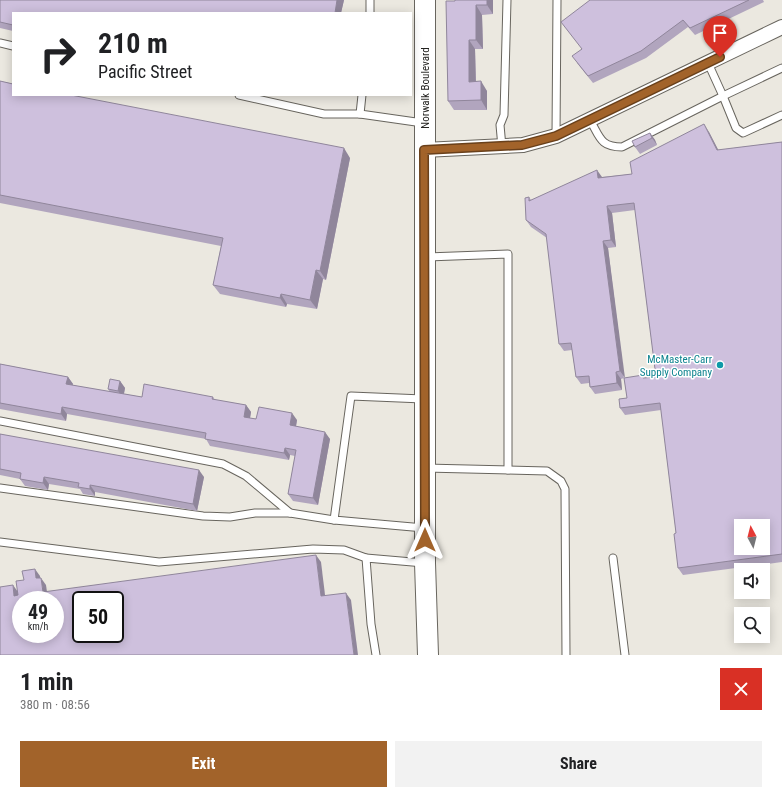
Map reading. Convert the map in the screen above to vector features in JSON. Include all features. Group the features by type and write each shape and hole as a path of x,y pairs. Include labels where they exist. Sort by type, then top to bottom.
{"main road":[{"name":"Norwalk Boulevard","path":"425,0 425,563 428,655"}],"street":[{"path":"424,150 522,145 556,136 782,27"}],"lane":[{"path":"370,0 370,12"},
{"path":"502,147 500,125 504,115 507,0"},
{"path":"556,136 557,0"},
{"path":"0,43 12,46"},
{"path":"708,63 736,128 742,133 782,115"},
{"path":"590,120 604,144 610,147 622,147 782,68"},
{"path":"243,96 324,114 360,114 425,123"},
{"path":"360,114 362,96"},
{"path":"425,257 508,254 508,470"},
{"path":"334,520 351,396 425,399"},
{"path":"0,421 223,464 246,476 290,513"},
{"path":"425,468 547,471 561,480 565,488 566,655"},
{"path":"0,488 203,516 230,517 255,513 290,513 334,520 425,528"},
{"path":"0,542 159,562 313,549 344,550 366,558 425,563"},
{"path":"366,558 371,624 376,655"},
{"path":"613,558 625,655"}],"building":[{"path":"0,0 337,0 335,12 12,12 12,25 0,22"},
{"path":"487,0 487,5 476,5 476,40 469,40 469,82 481,81 481,100 448,101 446,1"},
{"path":"590,0 749,0 690,28 683,20 641,51 588,76 572,56 582,49 561,22"},
{"path":"0,81 12,84 12,96 76,96 344,148 320,271 316,270 310,300 281,294 280,298 213,285 223,238 0,195"},
{"name":"McMaster-Carr Supply Company","path":"704,124 717,150 782,142 782,554 678,568 674,534 676,533 660,403 620,408 619,399 627,398 624,378 643,375 643,378 656,377 634,203 607,206 611,240 603,241 620,371 616,372 617,383 590,387 589,376 576,377 571,343 559,344 546,234 526,220 525,198 529,197 529,201 597,170 598,178 632,174 630,162"},
{"path":"650,133 652,138 635,147 632,141"},
{"path":"0,364 68,377 66,384 142,397 144,384 213,397 212,399 246,405 244,417 256,419 259,407 292,413 290,425 325,432 313,498 288,494 296,450 285,448 284,453 205,439 206,433 62,407 61,414 0,403"},
{"path":"110,379 120,381 118,391 108,389"},
{"path":"0,434 199,470 193,504 90,485 90,489 78,487 79,483 44,477 43,483 20,479 21,473 0,469"},
{"path":"316,555 321,596 346,593 354,655 0,655 0,587 13,585 12,643 64,643 64,591 50,591"},
{"path":"35,569 36,578 41,578 43,591 17,591 16,581 24,580 22,571"}],"place":[{"name":"McMaster-Carr Supply Company","path":"720,365"}],"route":[{"path":"425,540 424,150 522,145 556,136 720,57"}]}
